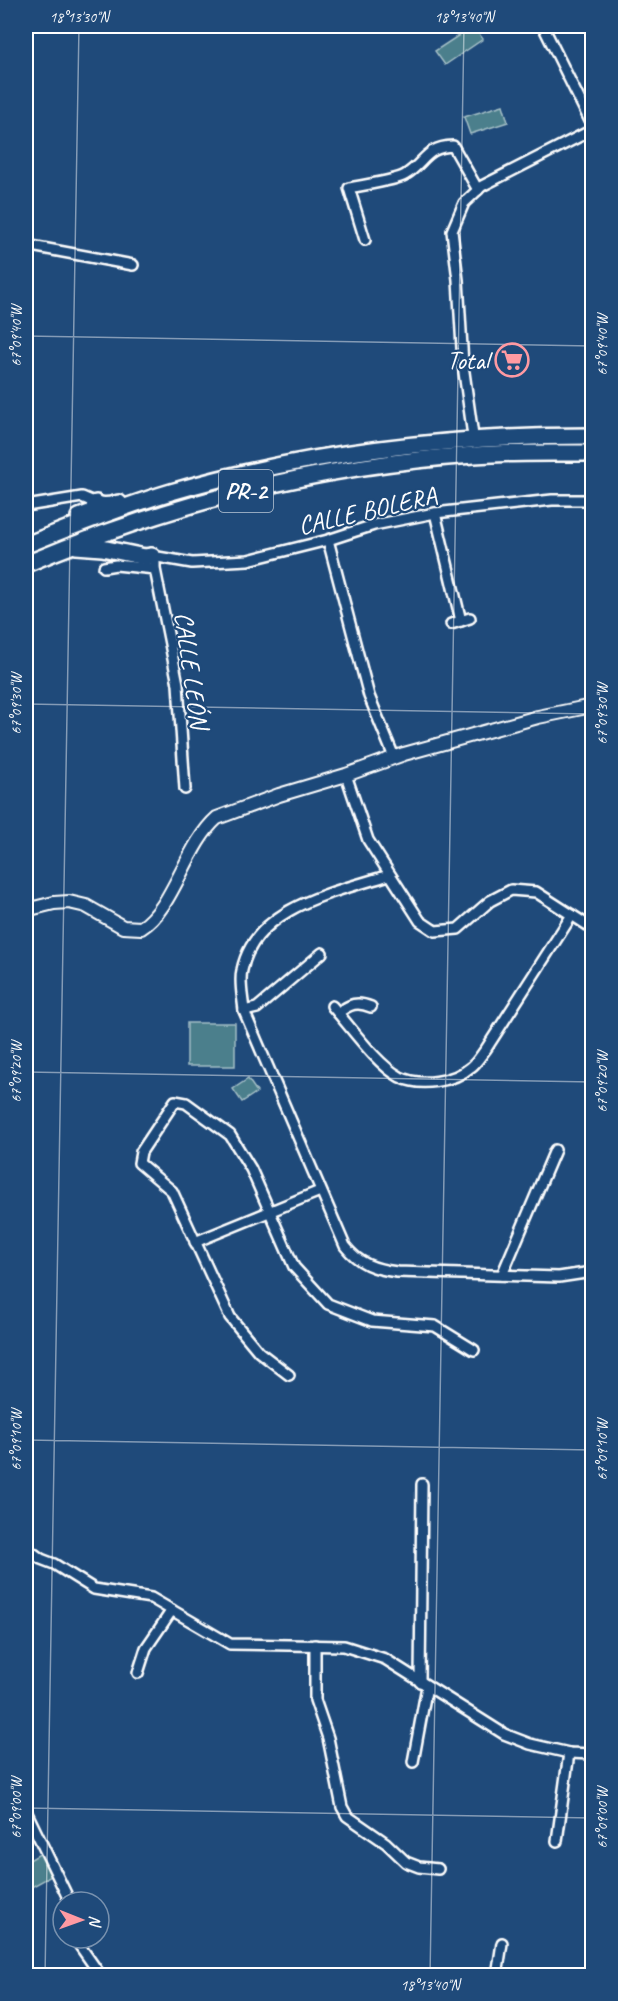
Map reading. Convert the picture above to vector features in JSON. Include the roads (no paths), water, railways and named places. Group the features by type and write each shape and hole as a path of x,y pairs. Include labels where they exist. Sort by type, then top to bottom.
{"highway":[{"name":"PR-2","path":"26,545 168,493 289,463 413,444 473,438 592,435"},
{"name":"PR-2","path":"26,564 70,545 198,502 296,479 407,461 476,455 592,453"},
{"path":"45,538 54,527 92,512 96,503 109,505 138,497 168,493"},
{"path":"130,524 123,536 125,543 154,560"},
{"path":"70,545 102,548 145,556 154,560"}],"street":[{"path":"543,26 592,125"},
{"path":"476,455 463,365 458,280 452,231 464,203 478,190 592,130"},
{"path":"365,240 349,188 404,176 430,152 441,146 453,146 478,190"},
{"path":"26,245 133,265"},
{"path":"26,506 82,497 96,503"},
{"name":"CALLE BOLERA","path":"104,567 154,560 192,563 248,560 328,540 374,525 435,513 552,500 592,500"},
{"path":"435,513 461,621"},
{"path":"328,540 369,696 394,757"},
{"name":"CALLE LEÓN","path":"154,560 178,684 185,789"},
{"path":"26,910 69,902 86,906 123,927 141,928 157,915 183,867 217,818 394,757 538,717 592,706"},
{"path":"346,775 368,840 420,921 435,931 458,929 490,901 511,890 536,892 592,928"},
{"path":"389,875 296,905 264,927 249,949 241,971 244,1011 345,1246 364,1264 397,1272 559,1277 592,1272"},
{"path":"371,1007 362,1003 354,1003 335,1009 378,1059 401,1077 427,1083 453,1078 471,1067 486,1049 572,915"},
{"path":"244,1011 257,1008 322,953"},
{"path":"304,954 314,960"},
{"path":"289,1375 259,1352 230,1317 172,1191 139,1163 141,1152 175,1101 186,1103 230,1135 251,1169 294,1267 328,1304 372,1321 435,1326 471,1348"},
{"path":"502,1275 555,1150"},
{"path":"195,1242 320,1191"},
{"path":"413,1762 423,1684 422,1484"},
{"path":"26,1548 94,1589 150,1598 230,1644 344,1646 385,1659 504,1734 530,1744 569,1753 592,1755"},
{"path":"138,1673 146,1648 172,1610"},
{"path":"315,1645 315,1700 328,1738 342,1807 347,1816 386,1843 406,1862 419,1867 438,1869"},
{"path":"557,1841 569,1753"},
{"path":"26,1811 64,1890"},
{"path":"497,1976 502,1942"},
{"path":"83,1950 101,1976"}],"place":[{"name":"Total","path":"512,360"}]}
